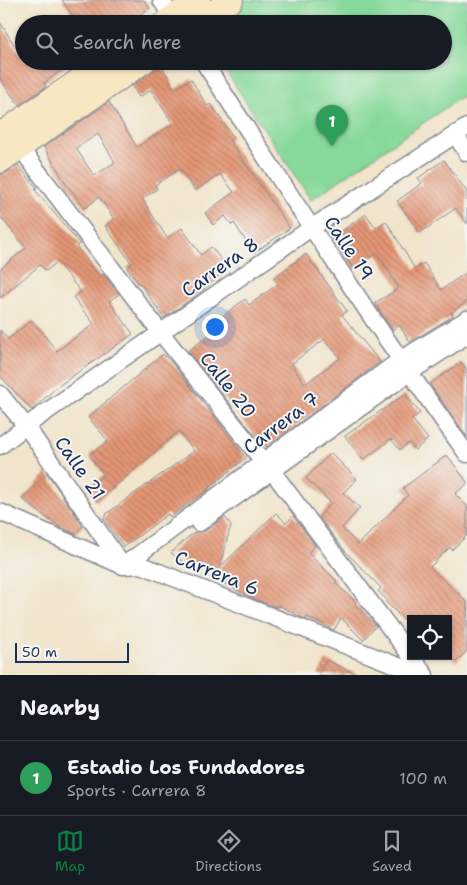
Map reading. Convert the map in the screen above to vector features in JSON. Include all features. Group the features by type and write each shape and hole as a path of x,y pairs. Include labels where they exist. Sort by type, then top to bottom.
{"street":[{"path":"171,15 198,0"},
{"path":"210,15 231,0"},
{"path":"0,161 7,133 95,70"},
{"path":"7,133 127,70"},
{"name":"Calle 19","path":"209,70 311,228 405,367 467,454"},
{"path":"461,130 467,153"},
{"name":"Carrera 8","path":"0,446 311,228 461,130"},
{"name":"Calle 20","path":"7,133 161,333 268,466 425,675"},
{"name":"Carrera 7","path":"124,566 268,466 405,367 467,318"},
{"name":"Carrera 7","path":"405,367 467,335"},
{"name":"Calle 21","path":"0,394 26,426 124,566"},
{"name":"Carrera 7","path":"141,565 268,466"},
{"name":"Carrera 6","path":"0,512 124,566 141,565 420,675"}],"green space":[{"path":"243,0 467,0 467,93 311,200 225,70 452,70 452,15 222,15"}],"building":[{"path":"62,0 144,0 150,8 140,15 73,15"},
{"path":"0,22 15,46 15,70 61,70 44,83 46,87 19,105 0,79"},
{"path":"153,70 164,70 175,89 191,79 207,106 211,104 233,137 229,140 290,228 254,253 234,223 232,225 225,216 213,225 205,213 234,192 220,174 195,191 180,169 155,185 157,189 142,199 167,238 182,228 201,255 211,247 228,268 200,293 164,318 140,283 127,268 132,264 105,226 114,219 99,197 85,208 66,184 44,147 109,102 137,147 173,124 151,90 139,97 132,86","holes":["98,134 115,162 94,176 76,148"]},
{"path":"444,160 467,192 467,224 456,208 420,233 397,201 422,183 418,178"},
{"path":"18,165 37,188 35,190 80,244 76,246 100,277 103,274 119,294 109,301 133,334 57,387 32,410 0,376 0,330 8,339 32,320 57,351 94,324 73,297 81,292 57,262 46,271 40,265 0,298 0,269 26,248 0,216 0,175"},
{"path":"366,214 376,228 386,221 415,269 424,263 441,290 467,272 467,301 451,313 453,316 410,342 399,325 392,330 375,303 399,288 377,253 354,269 332,238"},
{"path":"306,254 347,311 342,315 380,362 267,447 249,428 188,351 220,326 216,321 245,299 249,305 278,284 273,278","holes":["325,339 340,358 305,384 291,364"]},
{"path":"163,354 246,458 209,489 170,517 168,514 124,547 103,518 194,451 179,431 97,502 87,487 104,475 89,455 108,441 88,417"},
{"path":"461,362 467,370 467,437 430,384"},
{"path":"405,394 420,413 412,419 428,439 415,450 409,443 400,450 391,439 363,460 345,436"},
{"path":"331,453 357,479 343,493 360,508 342,528 358,545 408,495 403,488 447,455 467,482 455,494 467,506 467,535 452,550 450,547 430,567 467,602 467,651 456,662 452,658 452,615 407,615 407,619 403,619 378,591 381,588 345,551 319,517 331,503 306,478"},
{"path":"47,473 83,526 75,534 58,526 22,499"},
{"path":"276,513 286,523 293,516 315,545 308,553 337,581 335,583 356,602 355,604 376,626 363,640 341,618 334,630 307,617 306,619 303,618 278,605 276,607 261,602 223,583 224,581 202,561 192,568 171,553 196,532 205,531 225,517 231,525 219,568"},
{"path":"326,660 358,675 318,675"}],"place":[{"name":"Estadio Los Fundadores","path":"332,146"}]}
